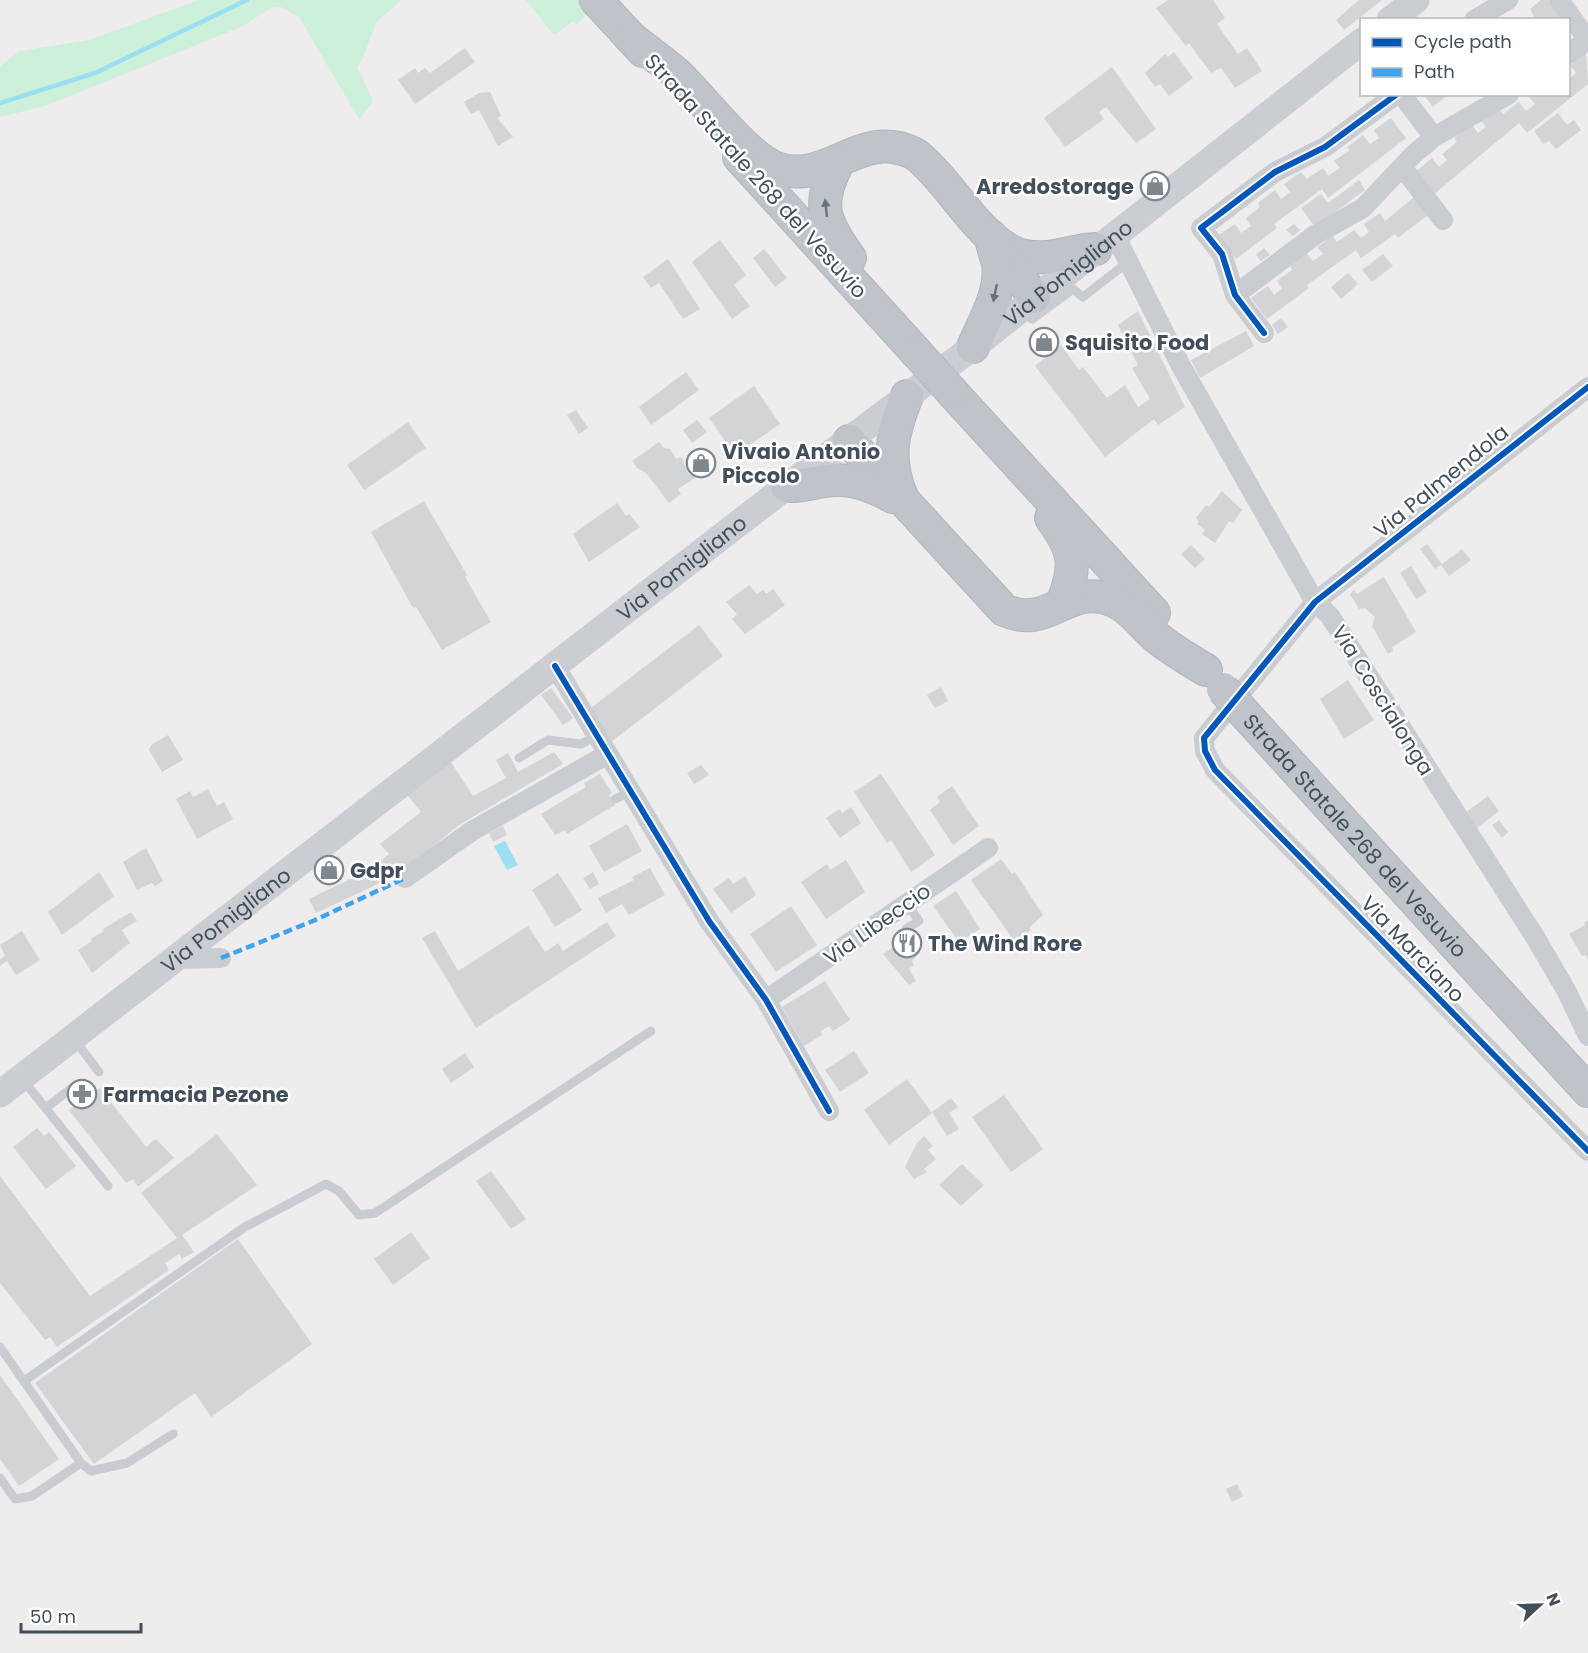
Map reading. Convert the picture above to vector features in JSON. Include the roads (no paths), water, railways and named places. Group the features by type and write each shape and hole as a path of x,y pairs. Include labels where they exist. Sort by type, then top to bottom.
{"highway":[{"name":"Strada Statale 268 del Vesuvio","path":"596,0 1588,1091"},
{"path":"630,37 676,73 765,162 778,169 815,170 839,161 849,153 869,147 897,146 916,154 991,236 1013,252 1036,257 1063,256 1105,242"},
{"path":"839,161 825,194 827,220 833,236 906,341"},
{"path":"991,236 1028,302"},
{"path":"973,346 994,300 996,288 998,264 991,236"},
{"path":"905,504 893,477 891,450 907,396"},
{"path":"995,439 1068,545 1074,562 1072,578 1062,604"},
{"path":"849,441 1004,610 1015,615 1041,615 1062,604 1083,597 1100,596 1118,602 1155,636 1214,680"},
{"path":"787,486 800,487 825,481 848,479 874,486 905,504"}],"main road":[{"path":"1393,18 1416,0"},
{"name":"Via Pomigliano","path":"6,1087 787,486 973,346 1360,44"}],"street":[{"path":"1477,18 1508,0"},
{"path":"1559,0 1588,40 1570,53"},
{"path":"1264,333 1234,295 1222,254 1201,228 1275,172 1325,147 1396,96"},
{"path":"1401,96 1434,137"},
{"path":"1234,295 1315,235 1363,208 1413,155 1434,137 1506,96"},
{"path":"1403,168 1443,220"},
{"name":"Via Coscialonga","path":"1105,242 1128,262 1180,366 1315,602 1330,616 1535,937 1566,990 1588,1036"},
{"name":"Via Palmendola","path":"1215,770 1205,751 1204,738 1315,602 1588,387"},
{"path":"555,666 608,754 622,796 766,1000 829,1111"},
{"path":"405,878 472,831 608,754"},
{"name":"Via Marciano","path":"1215,770 1588,1151"},
{"name":"Via Libeccio","path":"766,1000 988,848"},
{"path":"173,959 221,958"}],"lane":[{"path":"1028,302 1032,319 1073,289 1083,297 1128,262"},
{"path":"519,758 548,740 581,744 596,736"},
{"path":"906,929 919,921 908,903"},
{"path":"24,1381 245,1227 326,1184 339,1191 359,1215 375,1213 651,1031"},
{"path":"73,1037 99,1072"},
{"path":"6,1087 46,1108 108,1186"},
{"path":"46,1108 73,1087"},
{"path":"0,1347 81,1463 91,1471 127,1463 173,1434"},
{"path":"0,1478 15,1499 32,1496 81,1463"}],"water":[{"path":"505,841 518,865 507,870 494,846"}],"waterway":[{"path":"0,103 95,73 247,0"}],"place":[{"name":"Arredostorage","path":"1155,186"},
{"name":"Squisito Food","path":"1044,342"},
{"name":"Vivaio Antonio Piccolo","path":"701,463"},
{"name":"Gdpr","path":"329,870"},
{"name":"The Wind Rore","path":"907,943"},
{"name":"Farmacia Pezone","path":"82,1094"}]}
